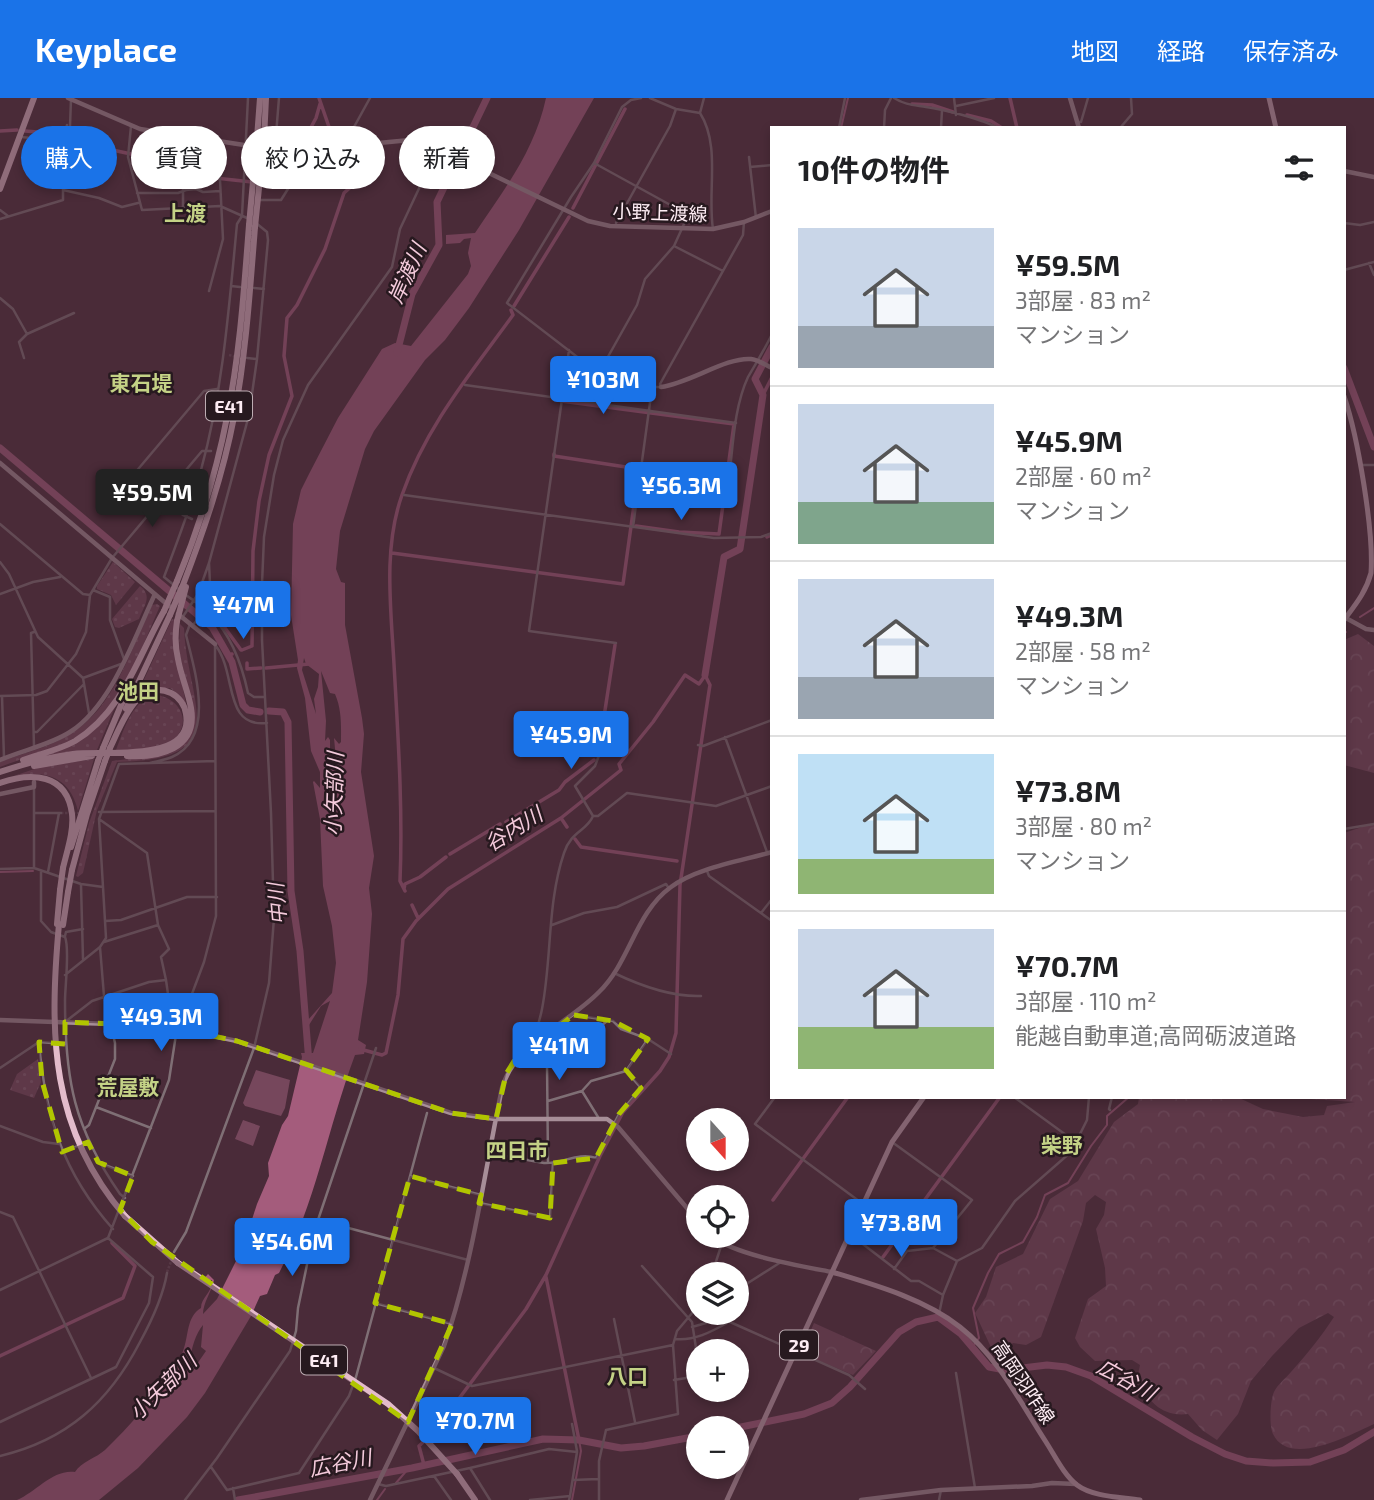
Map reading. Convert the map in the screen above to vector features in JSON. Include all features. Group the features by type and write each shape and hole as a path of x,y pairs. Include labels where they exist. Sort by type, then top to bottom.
{"highway":[{"path":"0,189 34,98"},
{"name":"E41","path":"260,98 260,126"},
{"name":"E41","path":"262,126 267,98"},
{"name":"E41","path":"255,189 239,389 212,506 182,585 106,748 87,814 67,869 55,961 57,1065 68,1117 80,1147 95,1177 125,1216 178,1263 379,1398 418,1431 457,1474 475,1500"},
{"name":"E41","path":"182,585 227,418 252,226"},
{"path":"0,773 65,759 157,755 182,741 191,726 191,716 178,661 182,585"},
{"path":"0,773 68,744 101,720 122,693 167,613"},
{"path":"0,773 64,755 147,752 166,747 180,737 185,727 187,717 182,702 163,690 142,696 128,711 106,748"},
{"path":"0,783 38,776 51,780 65,794 72,820 67,869"},
{"name":"E41","path":"55,989 59,924"}],"main road":[{"path":"1269,98 1276,126"},
{"path":"1346,403 1363,465 1374,541 1373,571 1362,597 1346,617"},
{"path":"832,1272 892,1142 923,1099"},
{"name":"高岡羽咋線","path":"832,1272 865,1282 939,1314 965,1331 1004,1376 1061,1466 1076,1484"},
{"name":"29","path":"727,1500 832,1272"},
{"path":"1076,1484 1103,1494 1135,1500"}],"street":[{"path":"68,126 69,98"},
{"name":"小野上渡線","path":"69,98 131,126"},
{"path":"246,126 248,98"},
{"path":"277,126 279,98"},
{"path":"351,126 370,98"},
{"path":"641,98 631,100 622,107 596,165 564,209 507,303 600,371 642,387 680,385 738,361 750,359 770,367"},
{"path":"650,98 676,109 700,113"},
{"path":"704,98 700,113 711,151 713,229"},
{"path":"839,126 845,98"},
{"path":"884,126 885,110 892,98 902,103 942,110 993,126"},
{"path":"954,98 956,115"},
{"path":"956,106 994,98"},
{"path":"1070,98 1079,125"},
{"path":"1079,125 1087,98"},
{"path":"1122,126 1132,114 1131,98"},
{"path":"616,223 670,126 676,109"},
{"path":"941,126 942,110"},
{"path":"131,126 128,157 131,168"},
{"path":"749,157 756,218"},
{"path":"750,167 770,164"},
{"path":"596,165 685,213 674,247 645,279 637,305 600,371"},
{"path":"1346,171 1374,177"},
{"name":"小野上渡線","path":"495,175 588,221 610,226 713,229 744,222 770,212"},
{"path":"137,189 142,211 220,206 261,226 267,232 264,289 249,415 209,563 193,603 181,617"},
{"path":"138,193 178,193 196,189 203,192 220,191 223,239 209,291"},
{"path":"243,189 242,216 237,224 215,410 187,517 164,577 227,634 244,671 248,693 254,697 265,697"},
{"path":"243,198 281,200 288,189"},
{"path":"174,1252 186,1232 255,1048 269,983 274,918 262,606 264,537 274,475 283,440 308,385 392,267 404,218 418,189"},
{"path":"63,200 63,190 122,207 140,203"},
{"path":"182,191 183,209"},
{"path":"0,219 63,200 72,192"},
{"path":"0,210 8,216"},
{"path":"661,387 660,384 743,235 744,222"},
{"path":"1346,223 1374,222"},
{"path":"674,247 723,271"},
{"path":"1346,270 1372,263 1374,275"},
{"path":"231,286 240,287"},
{"path":"254,288 264,289"},
{"path":"0,298 13,309 27,334"},
{"path":"24,358 19,342 27,334 74,313"},
{"path":"729,479 736,423 748,378 761,363 770,339"},
{"path":"569,350 529,631 617,643"},
{"path":"223,355 229,355"},
{"path":"247,358 257,359"},
{"path":"465,385 736,423"},
{"path":"633,527 652,388"},
{"path":"192,519 134,474 204,391 218,389"},
{"path":"215,410 220,411"},
{"path":"243,414 249,415"},
{"path":"34,750 28,747 2,759 1,696 32,695 47,691 76,654 86,632 90,595 112,558 184,469 202,451 211,452"},
{"path":"233,457 238,459"},
{"path":"0,463 215,644 227,667 235,708 244,721 256,725 267,723"},
{"path":"1363,465 1374,465"},
{"path":"404,495 727,538 754,538 770,534"},
{"path":"0,524 83,594 90,595"},
{"path":"214,527 219,529"},
{"path":"0,562 9,574 34,632 83,678 89,716"},
{"path":"146,765 178,754 190,742 198,727 199,707 187,635 191,625 211,604 209,563"},
{"path":"0,594 33,582 62,576"},
{"path":"93,590 110,597 110,620 122,662"},
{"path":"34,750 64,736 89,716 105,697 155,594"},
{"path":"1346,619 1366,629 1374,630"},
{"path":"34,632 31,633 34,750"},
{"path":"0,1290 108,1238 169,1080 177,1028 204,961 216,916 215,644"},
{"path":"83,678 122,662"},
{"path":"33,732 37,732 84,684"},
{"path":"700,746 770,721"},
{"path":"370,1500 434,1368 452,1324 468,1260 506,1074 516,1058 599,993 614,973 645,916 669,888 707,871 769,853 725,737"},
{"path":"603,745 599,760 575,786 592,814 598,816 627,793 716,806 770,787"},
{"path":"104,942 99,819 119,764 215,761"},
{"path":"0,794 34,784 34,868"},
{"path":"100,812 215,811"},
{"path":"34,813 60,813 48,872"},
{"path":"534,1043 542,1010 557,886 568,842 591,821 592,814"},
{"path":"99,819 147,853 158,925 169,949 161,957 168,994 165,1024"},
{"path":"1346,829 1374,824"},
{"path":"0,869 34,868 81,884 103,887"},
{"path":"42,870 41,921 51,932 65,937"},
{"path":"707,871 709,876 770,920"},
{"path":"81,884 83,959"},
{"path":"552,925 617,907 666,884 669,888"},
{"path":"105,921 121,920 187,897 216,897"},
{"path":"761,913 770,902"},
{"path":"65,975 104,942 158,925"},
{"path":"82,929 70,930 65,937 68,948 65,975 65,1044 72,1091 98,1162 125,1198"},
{"path":"84,1129 89,1125 115,1059 104,996 100,947"},
{"path":"614,973 625,979 701,996"},
{"path":"65,1022 92,1001 104,996 149,982 166,980"},
{"path":"104,996 165,1024 217,1035 451,1112 495,1119 598,1117 615,1124 686,1207"},
{"path":"574,1015 614,1022 621,1029 648,1040 671,1054"},
{"path":"0,1020 165,1024"},
{"path":"516,1058 547,1063 575,1049 608,1020"},
{"path":"548,1101 582,1091 591,1081 626,1072 648,1040"},
{"path":"0,1068 39,1042 65,1044"},
{"path":"39,1042 42,1081 62,1152 77,1182 113,1229"},
{"path":"184,1500 211,1467 290,1351 318,1220 376,1048"},
{"path":"479,1203 550,1218 547,1063"},
{"path":"489,1153 550,1163 587,1155 596,1158 615,1124 641,1088 626,1072"},
{"path":"582,1091 598,1117"},
{"path":"774,1099 755,1124 863,1204"},
{"path":"1017,1099 1077,1143"},
{"path":"939,1314 943,1295 957,1261 982,1248 1015,1201 1072,1152 1087,1120 1089,1099"},
{"path":"1110,1110 1112,1099"},
{"path":"96,1107 151,1128"},
{"path":"211,1467 227,1490 299,1473 349,1396 427,1113"},
{"path":"0,1126 43,1142 59,1144"},
{"path":"62,1152 89,1142"},
{"path":"892,1142 972,1200 933,1248"},
{"path":"98,1162 133,1176"},
{"path":"411,1176 481,1195"},
{"path":"0,1212 13,1217 91,1378"},
{"path":"326,1222 468,1260"},
{"path":"850,1234 911,1281 919,1281 943,1295"},
{"path":"0,1422 116,1367 149,1303 153,1277 108,1238"},
{"path":"733,1248 832,1272"},
{"path":"894,1269 907,1251 933,1248 957,1261"},
{"path":"749,1283 780,1264 781,1260"},
{"path":"598,1500 599,1461 606,1430 678,1414 673,1345 677,1331 686,1319 642,1266"},
{"path":"0,1456 29,1448 68,1428 110,1391 124,1372 148,1328 167,1273"},
{"path":"375,1303 452,1324"},
{"path":"614,1319 635,1422"},
{"path":"694,1337 692,1327 699,1325"},
{"path":"674,1339 688,1340 723,1325"},
{"path":"737,1325 849,1376 864,1389"},
{"path":"434,1368 472,1385 673,1345"},
{"path":"956,1373 975,1488"},
{"path":"674,1380 686,1378"},
{"path":"530,1500 569,1498 575,1481 577,1452 572,1424"},
{"path":"379,1482 386,1486 549,1449 577,1452"},
{"path":"470,1468 491,1500"},
{"path":"434,1475 451,1500"},
{"path":"575,1481 598,1479"},
{"path":"861,1500 941,1490 1076,1484"},
{"path":"233,1488 235,1500"},
{"path":"939,1500 941,1490"}],"highlighted area":[{"path":"574,1015 613,1021 648,1039 626,1070 641,1088 619,1114 596,1158 553,1163 550,1218 479,1203 481,1195 410,1176 375,1303 452,1324 408,1422 152,1242 120,1210 133,1176 98,1162 88,1142 62,1152 42,1081 39,1042 65,1044 65,1022 165,1026 237,1041 451,1113 496,1119 506,1074 516,1058"}],"green space":[{"path":"113,562 135,582 116,605 111,595 97,589"},
{"path":"140,586 147,597 139,619 119,628 115,627 112,619"},
{"path":"152,605 160,606 127,679 105,712 91,726 67,742 0,767 0,762 61,740 85,724 110,694"},
{"path":"172,619 175,620 173,638 187,709 182,698 170,688 144,691 136,697"},
{"path":"180,624 184,628 196,703 197,723 192,739 179,751 154,759 117,762 97,810 83,873 78,877 76,876 89,823 112,761 169,754 187,741 191,732 186,680 179,651"},
{"path":"1358,634 1374,646 1374,773 1346,766 1346,639"},
{"path":"153,694 165,697 180,710 183,718 178,734 155,749 116,750 134,711 145,698"},
{"path":"115,707 97,750 63,753 44,758 44,755 91,731"},
{"path":"94,759 78,811 69,790 55,778 36,774 14,776 40,767"},
{"path":"1374,823 1374,1424 1336,1441 1306,1449 1281,1444 1273,1434 1270,1413 1274,1392 1334,1317 1328,1313 1299,1328 1272,1356 1251,1381 1238,1414 1217,1440 1202,1430 1188,1414 1171,1413 1157,1406 1137,1380 1140,1365 1132,1360 1095,1361 1080,1347 1075,1338 1088,1299 1106,1286 1105,1268 1096,1229 1104,1215 1106,1202 1095,1195 1086,1203 1083,1221 1041,1337 1026,1345 1013,1343 996,1358 975,1313 986,1297 996,1267 1023,1254 1050,1199 1078,1181 1114,1122 1138,1104 1139,1099 1241,1099 1263,1109 1303,1117 1324,1115 1327,1106 1355,1102 1310,1099 1346,1099 1346,832"},
{"path":"38,1059 41,1082 34,1098 10,1090 17,1074"},
{"path":"256,1070 290,1080 281,1116 245,1106 243,1103"},
{"path":"243,1120 260,1126 253,1146 235,1139"},
{"path":"814,1323 876,1351 853,1375 801,1353"}],"water":[{"name":"小矢部川","path":"546,98 594,98 519,230 469,308 445,340 425,360 374,431 365,449 340,531 336,569 341,582 345,583 345,625 362,718 364,734 361,772 374,856 369,888 372,914 367,982 358,1040 366,1045 364,1054 355,1055 345,1082 302,1221 279,1273 275,1275 267,1294 260,1296 205,1393 187,1417 138,1468 99,1500 17,1500 52,1477 75,1472 105,1450 132,1422 179,1361 190,1322 201,1308 212,1284 212,1280 202,1281 208,1274 214,1280 203,1314 217,1299 243,1247 269,1176 268,1163 288,1116 301,1053 313,1053 330,1001 321,1006 309,1025 308,1020 332,993 336,963 332,926 323,886 320,819 313,782 320,788 320,772 311,751 291,615 293,524 301,490 338,418 382,349 395,343 411,346 468,274 471,266 468,253 471,238 460,243 446,244 446,235 475,233 517,169 541,117","holes":["304,658 306,664 319,674 314,699 316,714 302,670","321,671 330,693 335,694 341,718 341,742 339,744 334,738 336,759 330,765 330,740 328,737 325,741 326,721","203,1325 201,1347 206,1351 191,1368 191,1352"]}],"waterway":[{"path":"242,650 252,646 253,551 259,501 269,455 292,396 284,356 287,318 297,305 325,249 344,193 353,185 338,153 319,98"},
{"name":"岸渡川","path":"397,353 412,294 439,245 437,202 487,98"},
{"path":"841,126 848,98"},
{"path":"1010,98 1017,126"},
{"path":"312,126 320,104"},
{"path":"912,104 932,105 953,112"},
{"path":"573,208 625,109"},
{"path":"967,115 991,121 999,126"},
{"path":"0,131 17,130"},
{"path":"117,151 163,167 241,181"},
{"path":"514,306 569,217"},
{"path":"405,891 400,881 400,772 390,600 392,536 402,495 424,446 451,401 513,315 511,310"},
{"name":"谷内川","path":"705,675 724,557 740,549 763,395 755,379 770,351"},
{"name":"谷内川","path":"1346,373 1374,447"},
{"path":"763,395 770,381"},
{"path":"561,401 734,424 719,534 636,526"},
{"name":"中川","path":"0,448 212,627 232,662 243,705 248,710 260,712"},
{"path":"392,553 623,584 639,469 554,454"},
{"path":"213,596 212,610 241,650"},
{"path":"1360,617 1374,608"},
{"path":"598,756 615,645"},
{"path":"247,663 247,669 261,668"},
{"path":"266,668 309,664"},
{"name":"谷内川","path":"360,1049 382,1055 386,1053 398,995 403,939 416,921 448,889 561,818 621,770 619,764 653,722 685,675 699,684 704,677"},
{"path":"424,1465 419,1446 434,1432 526,1309 546,1275 623,1112 669,1057 676,1033 680,885 710,685 705,675"},
{"name":"中川","path":"269,711 283,712 288,722 291,891 300,951 309,1063"},
{"path":"506,822 559,790 565,782 594,760"},
{"path":"561,818 567,827"},
{"path":"450,854 500,824"},
{"path":"575,839 581,847 677,861"},
{"path":"404,889 405,884 420,877 446,857"},
{"path":"0,872 33,871"},
{"path":"412,905 418,918"},
{"path":"773,1200 847,1099"},
{"path":"883,1257 999,1099"},
{"path":"972,1347 979,1338 973,1308 999,1254 1023,1242 1045,1195 1068,1183 1107,1125 1107,1116 1127,1099"},
{"path":"0,1356 123,1298 135,1266 112,1243"},
{"path":"546,1277 579,1440"},
{"name":"広谷川","path":"749,1425 804,1414 832,1403 850,1387 899,1332 916,1322 938,1317 961,1334 989,1367 1005,1370 1047,1365 1066,1367 1091,1376 1192,1437 1225,1454 1246,1461 1310,1462 1344,1450 1374,1432"},
{"name":"広谷川","path":"238,1500 412,1468 543,1439 579,1440 621,1448 686,1438"},
{"path":"572,1500 581,1451 579,1440"},
{"path":"396,1483 408,1469"},
{"path":"377,1500 385,1489"}],"tunnel":[{"path":"229,355 237,357"},
{"path":"61,813 81,813"},
{"path":"167,1272 172,1259"}],"district":[{"name":"上渡","path":"185,212"},
{"name":"東石堤","path":"141,382"},
{"name":"池田","path":"138,690"},
{"name":"荒屋敷","path":"128,1086"},
{"name":"柴野","path":"1062,1144"},
{"name":"四日市","path":"517,1149"},
{"name":"八口","path":"627,1375"}]}
